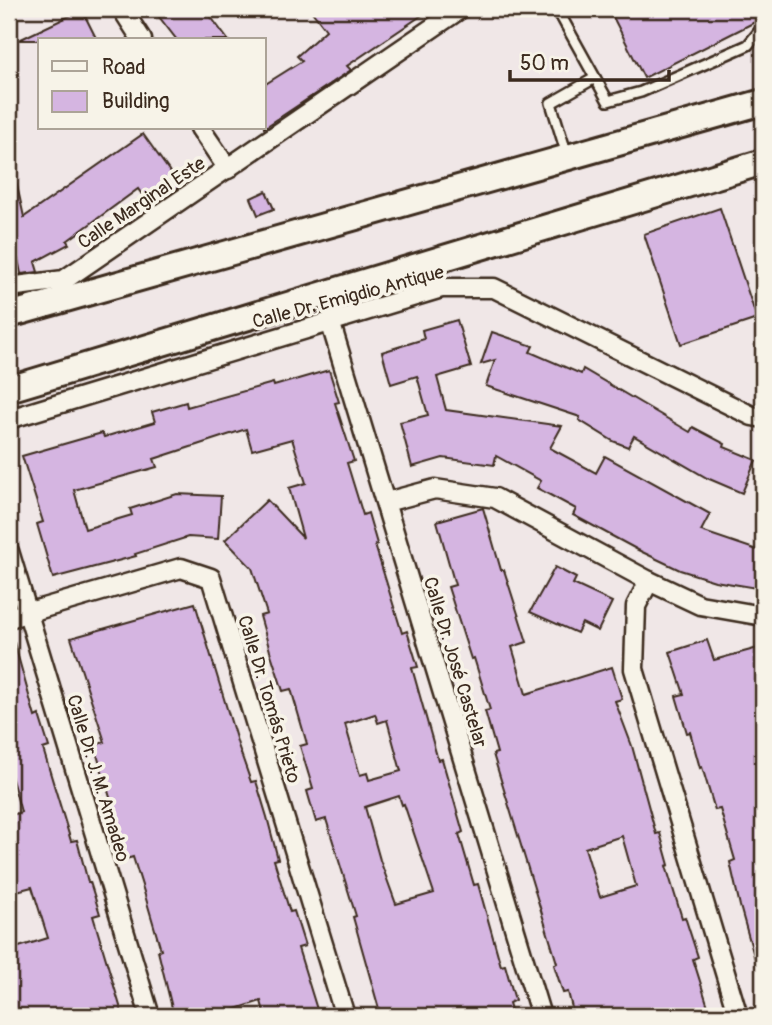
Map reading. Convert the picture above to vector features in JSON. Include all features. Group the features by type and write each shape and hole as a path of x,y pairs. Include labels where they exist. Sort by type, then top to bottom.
{"street":[{"path":"122,9 141,38"},
{"name":"Calle Marginal Este","path":"9,287 64,280 460,9"},
{"path":"9,315 763,102"},
{"path":"201,130 228,169"},
{"path":"9,389 763,162"},
{"name":"Calle Dr. Emigdio Antique","path":"9,419 442,288 494,288 752,416 763,418"},
{"name":"Calle Dr. José Castelar","path":"330,321 541,1016"},
{"path":"386,502 435,489 495,498 649,581 700,605 763,616"},
{"name":"Calle Dr. J. M. Amadeo","path":"9,551 149,1016"},
{"name":"Calle Dr. Tomás Prieto","path":"27,612 181,568 211,578 345,1016"},
{"path":"649,581 636,606 634,669 738,1016"},
{"path":"9,618 27,612"}],"lane":[{"path":"557,9 608,101 641,92 748,45 761,29 763,11"},
{"path":"567,157 551,103 595,78"}],"building":[{"path":"153,9 205,9 227,38 175,38"},
{"path":"310,9 431,9 347,66 351,70 266,127 266,84 302,61 297,56 326,30"},
{"path":"609,9 752,9 756,17 755,22 644,78"},
{"path":"82,10 96,38 38,38 19,40"},
{"path":"143,134 180,186 151,207 138,189 67,241 69,244 35,262 38,272 21,274 18,259 9,261 9,182 16,181 24,217"},
{"path":"266,191 274,209 258,215 251,198"},
{"path":"720,208 757,319 681,344 644,234"},
{"path":"457,320 471,367 437,377 446,410 562,426 550,448 596,473 605,456 710,514 701,531 763,552 763,589 715,581 680,570 638,550 573,515 576,509 537,488 541,481 496,456 494,465 443,458 412,467 400,422 428,415 417,376 391,384 382,352 424,339 422,330"},
{"path":"492,332 533,346 530,352 581,374 583,369 690,432 693,427 725,444 724,447 756,460 742,493 707,478 634,436 628,447 579,420 580,417 486,386 495,360 481,364"},
{"path":"329,370 339,402 335,403 354,461 347,463 363,515 368,513 402,633 407,631 418,667 412,668 438,760 442,759 463,832 459,834 474,885 478,884 501,966 505,965 515,1000 509,1003 513,1016 381,1016 353,917 356,916 326,819 316,822 307,791 313,789 300,746 307,744 291,689 283,691 270,651 260,616 267,614 252,568 225,540 267,500 303,538 289,488 306,483 292,439 252,450 246,429 154,459 157,467 74,490 85,529 132,515 130,509 177,494 221,496 218,539 188,537 135,554 136,556 53,578 37,524 43,522 22,456 102,433 104,437 155,422 152,412 186,402 187,407 273,383 274,386","holes":["375,714 378,723 387,720 401,771 369,780 367,773 360,775 345,724","399,796 434,893 396,904 365,807"]},
{"path":"483,508 501,570 504,570 527,642 512,647 526,694 612,667 622,699 615,701 632,746 656,834 660,833 669,865 666,866 682,918 685,917 698,957 693,959 711,1016 574,1016 568,992 563,993 554,965 557,963 493,754 497,753 485,711 490,710 448,587 455,585 437,521","holes":["622,836 636,886 600,897 585,848"]},
{"path":"555,567 576,578 573,584 612,602 598,631 582,623 577,633 530,612"},
{"path":"195,603 238,745 251,782 256,781 267,817 278,859 274,860 290,912 294,911 305,946 298,948 319,1016 265,1016 261,1001 214,1016 174,1016 158,951 161,950 144,892 133,857 126,859 115,828 119,827 94,745 105,742 71,638"},
{"path":"707,640 714,660 758,648 763,664 763,969 758,970 730,862 735,860 720,809 715,810 676,696 684,694 670,652"},
{"path":"9,642 14,642 35,717 39,715 49,747 43,749 71,841 77,840 100,914 93,916 123,1016 9,1016 9,950 48,938 32,887 9,893 9,865 16,864 9,838 9,816 21,812 9,768"}]}
